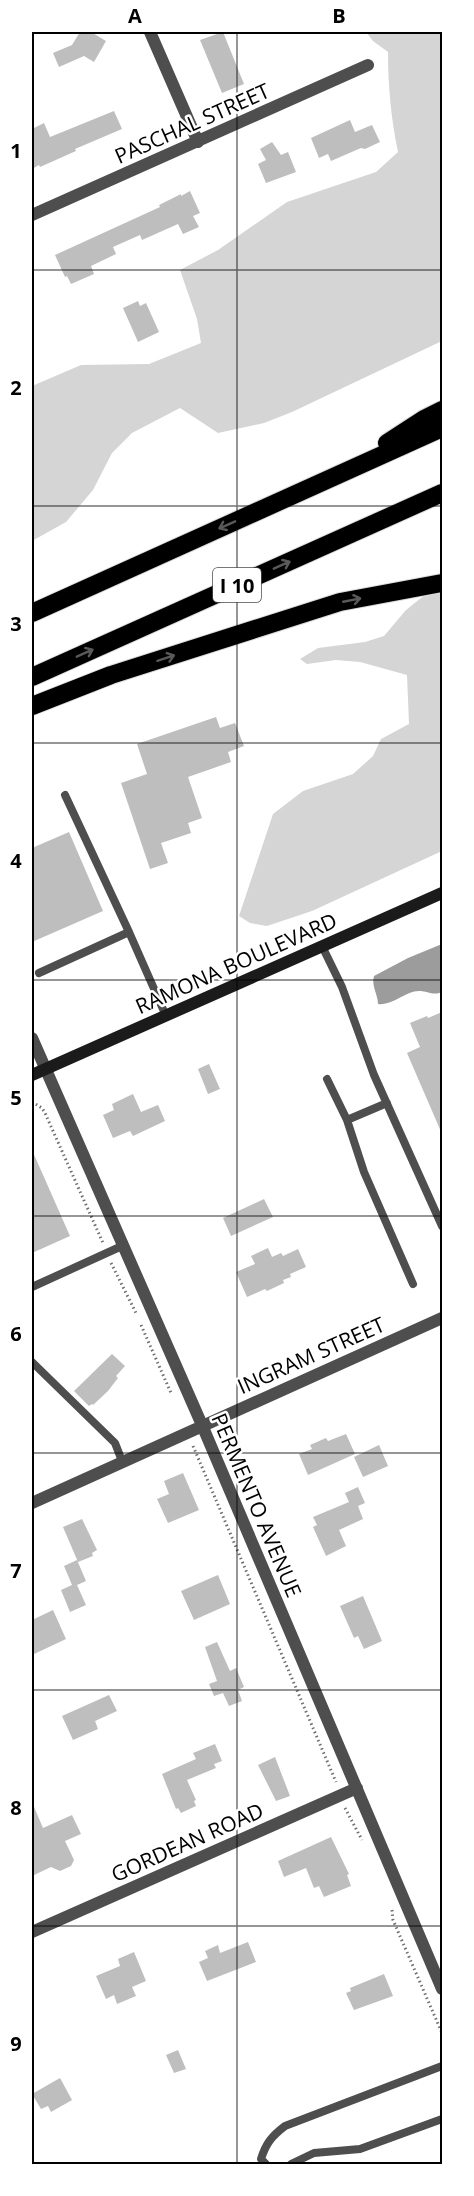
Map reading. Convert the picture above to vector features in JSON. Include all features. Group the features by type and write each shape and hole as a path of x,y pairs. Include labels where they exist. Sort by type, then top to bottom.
{"highway":[{"path":"337,475 424,419 442,410"},
{"path":"32,613 442,428"},
{"name":"I 10","path":"32,677 442,493"},
{"path":"32,706 111,675 340,602 442,583"}],"street":[{"path":"150,32 198,142"},
{"name":"PASCHAL STREET","path":"32,215 368,66"},
{"name":"RAMONA BOULEVARD","path":"32,1075 442,893"},
{"name":"PERMENTO AVENUE","path":"32,1038 202,1425 442,1989"},
{"name":"INGRAM STREET","path":"32,1503 442,1318"},
{"name":"GORDEAN ROAD","path":"32,1932 357,1788"}],"lane":[{"path":"65,795 166,1016"},
{"path":"39,973 129,932"},
{"path":"322,946 342,987 374,1075 442,1226"},
{"path":"327,1079 347,1120 364,1172 412,1284"},
{"path":"347,1120 387,1103"},
{"path":"32,1287 122,1246"},
{"path":"32,1362 115,1443 122,1461"},
{"path":"266,2164 261,2159 265,2146 272,2136 285,2126 442,2066"},
{"path":"291,2164 314,2153 360,2149 442,2118"}],"path":[{"path":"32,1102 42,1108 45,1113 136,1315"},
{"path":"140,1324 172,1395"},
{"path":"188,1432 342,1795 346,1810 364,1844"},
{"path":"392,1907 393,1920 442,2033"}],"shaded area":[{"path":"366,32 442,32 442,341 264,423 218,433 180,408 132,433 112,453 93,490 66,522 32,541 32,386 81,365 149,364 201,343 197,319 180,270 218,250 287,202 376,172 398,152 390,102 388,52 373,41"},
{"path":"442,591 442,851 312,911 267,926 250,923 239,916 273,814 303,791 353,774 373,756 381,739 409,724 407,675 360,662 336,660 307,664 300,659 318,648 365,642 384,636 406,610 426,594"},
{"path":"442,944 442,992 436,994 414,992 389,1003 378,1004 373,983 374,976 408,958"}],"building":[{"path":"80,32 91,32 106,41 94,62 84,56 59,67 53,53 72,45"},
{"path":"223,32 244,84 222,93 200,40"},
{"path":"114,111 122,129 32,169 32,129 44,123 50,137"},
{"path":"350,120 355,132 372,125 380,142 331,161 328,154 319,158 311,138"},
{"path":"272,142 281,155 288,152 296,172 266,183 258,164 266,160 260,149"},
{"path":"190,191 200,213 193,216 199,227 183,234 178,224 142,240 140,235 113,247 116,254 91,266 94,274 71,284 67,276 65,277 55,255"},
{"path":"138,301 140,306 146,303 159,332 138,342 123,308"},
{"path":"216,717 220,728 235,723 244,746 228,752 231,762 188,777 202,818 188,823 191,833 161,843 168,863 150,869 121,783 147,774 137,744"},
{"path":"69,832 103,911 32,942 32,848"},
{"path":"442,1012 442,1134 407,1053 420,1047 410,1023"},
{"path":"209,1064 220,1089 208,1094 198,1069"},
{"path":"133,1094 141,1112 158,1105 165,1121 133,1136 130,1131 113,1138 103,1115 114,1110 112,1104"},
{"path":"32,1150 70,1236 32,1253"},
{"path":"264,1199 273,1217 231,1236 223,1218"},
{"path":"268,1248 272,1257 281,1253 283,1256 298,1249 306,1267 290,1274 291,1277 283,1280 284,1283 247,1297 236,1272 255,1264 251,1256"},
{"path":"112,1354 125,1366 116,1376 118,1378 108,1391 89,1406 74,1391"},
{"path":"346,1434 355,1454 308,1475 299,1454 312,1449 310,1445 326,1438 328,1441"},
{"path":"379,1445 388,1466 363,1477 354,1457"},
{"path":"183,1473 199,1510 168,1523 157,1499 169,1494 164,1481"},
{"path":"358,1487 365,1503 358,1506 363,1519 339,1530 346,1546 326,1556 313,1527 317,1525 313,1517 349,1502 345,1493"},
{"path":"82,1519 97,1550 92,1553 93,1556 78,1562 63,1527"},
{"path":"77,1560 86,1581 77,1585 86,1605 70,1612 61,1590 72,1585 64,1566"},
{"path":"218,1575 230,1604 194,1620 181,1591"},
{"path":"363,1596 382,1641 364,1649 358,1636 354,1638 340,1606"},
{"path":"53,1610 66,1639 32,1655 32,1620"},
{"path":"217,1642 230,1671 236,1668 244,1687 238,1690 242,1701 229,1706 223,1693 214,1696 209,1684 217,1681 205,1647"},
{"path":"109,1695 117,1711 95,1721 98,1729 73,1740 62,1716"},
{"path":"215,1744 222,1761 214,1764 216,1768 187,1780 196,1800 194,1801 196,1806 181,1813 178,1808 176,1809 162,1774 196,1759 193,1753"},
{"path":"275,1757 290,1796 276,1801 258,1765"},
{"path":"32,1802 43,1828 72,1815 81,1834 65,1841 74,1860 71,1866 60,1871 51,1867 32,1876"},
{"path":"331,1837 349,1874 347,1875 351,1886 324,1897 319,1886 314,1888 306,1868 284,1877 278,1861"},
{"path":"248,1942 256,1962 207,1981 199,1962 208,1958 205,1951 218,1945 220,1953"},
{"path":"134,1952 146,1981 132,1987 136,1996 117,2004 114,1995 106,1999 96,1976 120,1966 118,1959"},
{"path":"384,1974 393,1996 354,2010 346,1993 351,1991 350,1988"},
{"path":"178,2050 186,2069 174,2073 166,2055"},
{"path":"60,2078 72,2100 51,2112 48,2106 41,2109 32,2094"}]}
